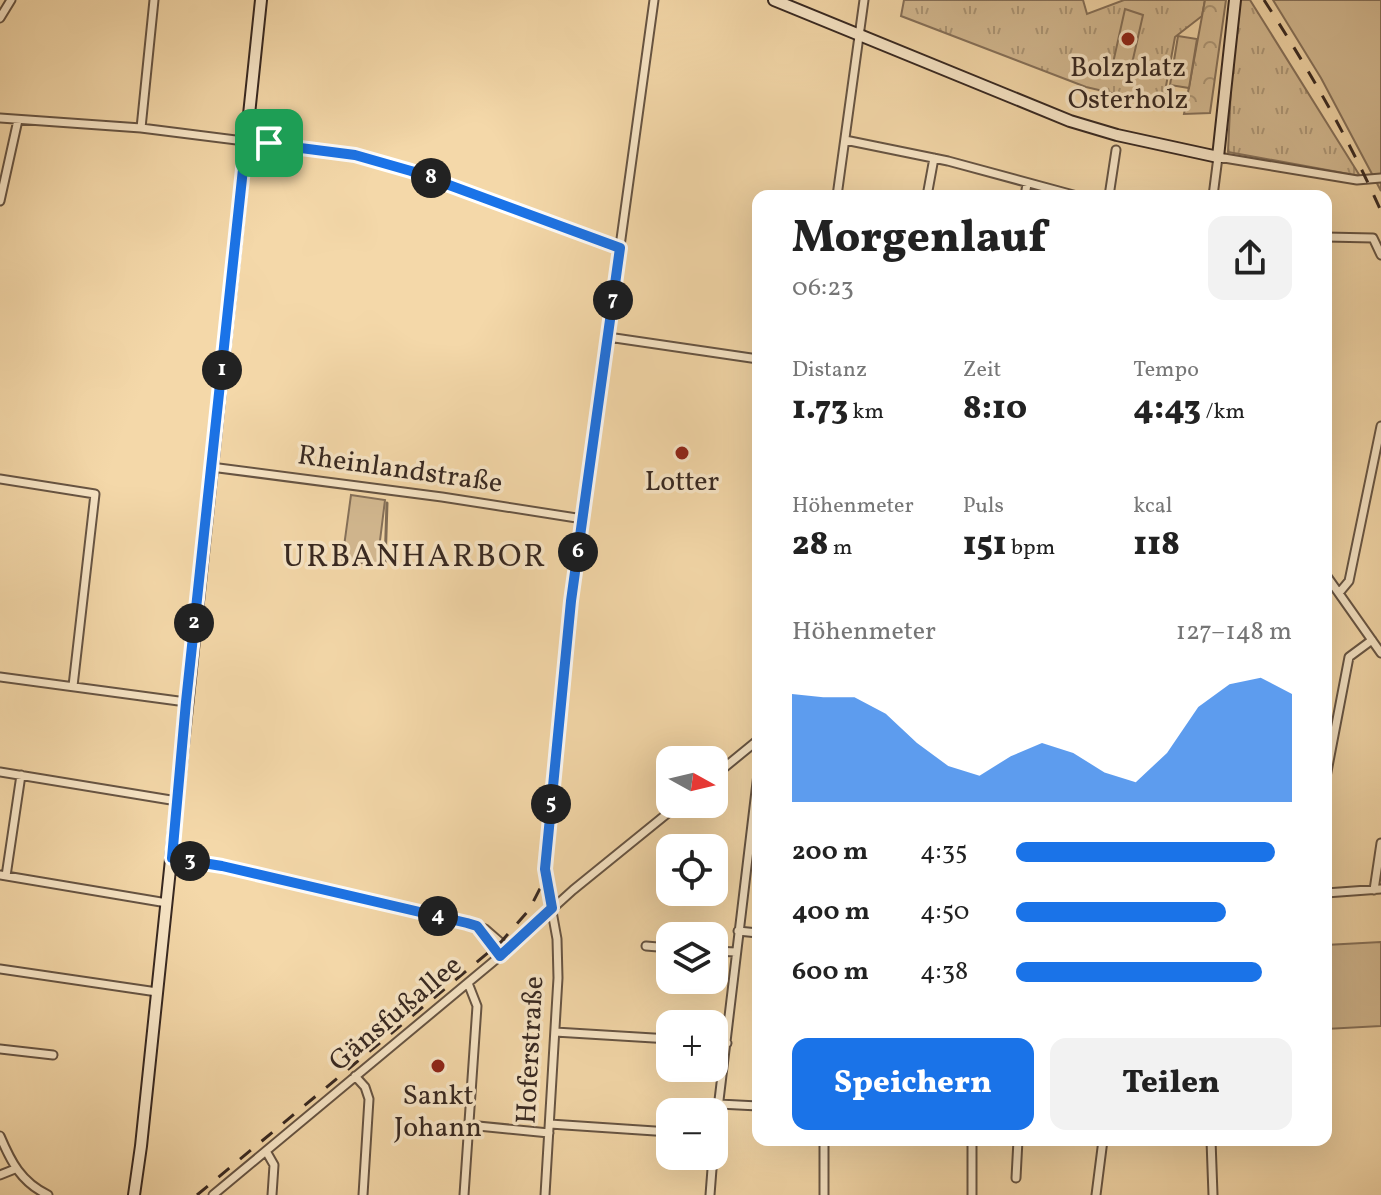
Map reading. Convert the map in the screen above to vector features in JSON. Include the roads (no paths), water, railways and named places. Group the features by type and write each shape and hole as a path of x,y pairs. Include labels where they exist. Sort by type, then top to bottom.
{"main road":[{"path":"134,1195 261,0"},
{"path":"774,0 1070,121 1117,135 1218,157 1235,0"}],"street":[{"path":"0,18 11,0"},
{"path":"141,128 154,0"},
{"name":"Hoferstraße","path":"545,1195 558,951 545,873 546,849 571,601 654,0"},
{"path":"838,190 864,0"},
{"path":"0,118 141,128 355,155 620,248"},
{"path":"0,201 18,120"},
{"path":"845,140 934,158 1052,190"},
{"path":"1110,190 1116,150"},
{"path":"1214,190 1218,157 1357,180 1381,178"},
{"path":"928,190 934,158"},
{"path":"1026,190 1027,184"},
{"path":"1332,237 1373,238 1381,255"},
{"path":"608,337 752,358"},
{"path":"1339,593 1349,581 1381,426"},
{"name":"Rheinlandstraße","path":"211,467 583,519"},
{"path":"0,479 95,494 73,686"},
{"path":"1332,583 1381,653"},
{"path":"1332,746 1349,657 1372,640"},
{"path":"0,677 186,702"},
{"path":"728,765 752,745"},
{"path":"0,772 177,801"},
{"path":"21,775 3,875 167,903"},
{"name":"Gänsfußallee","path":"213,1195 662,818"},
{"path":"728,1033 752,821"},
{"path":"1332,893 1378,889 1381,843"},
{"path":"172,858 297,883 477,926 508,949"},
{"path":"477,926 500,956"},
{"path":"738,931 752,932"},
{"path":"646,946 656,947"},
{"path":"728,952 736,952"},
{"path":"0,969 157,992"},
{"path":"464,1195 477,1006 468,983"},
{"path":"555,1032 656,1038"},
{"path":"0,1049 53,1055"},
{"path":"355,1076 365,1087 369,1099 363,1195"},
{"path":"728,1104 752,1106"},
{"path":"550,1124 656,1131"},
{"path":"468,1125 549,1133"},
{"path":"0,1136 15,1169 48,1195"},
{"path":"824,1146 824,1195"},
{"path":"972,1146 972,1195"},
{"path":"1016,1178 1018,1146"},
{"path":"1096,1195 1102,1146"},
{"path":"1211,1146 1213,1195"},
{"path":"266,1151 274,1165 272,1195"},
{"path":"0,1175 15,1169"},
{"path":"710,1195 712,1170"},
{"path":"25,1195 30,1183"}],"waterway":[{"path":"385,565 387,503"}],"railway":[{"path":"1264,0 1327,103 1381,211"},
{"path":"197,1195 501,942 529,910 550,869"}],"place":[{"name":"Bolzplatz Osterholz","path":"1128,39"},
{"name":"Lotter","path":"682,453"},
{"name":"Sankt Johann","path":"438,1066"}],"district":[{"name":"URBANHARBOR","path":"415,558"}]}
